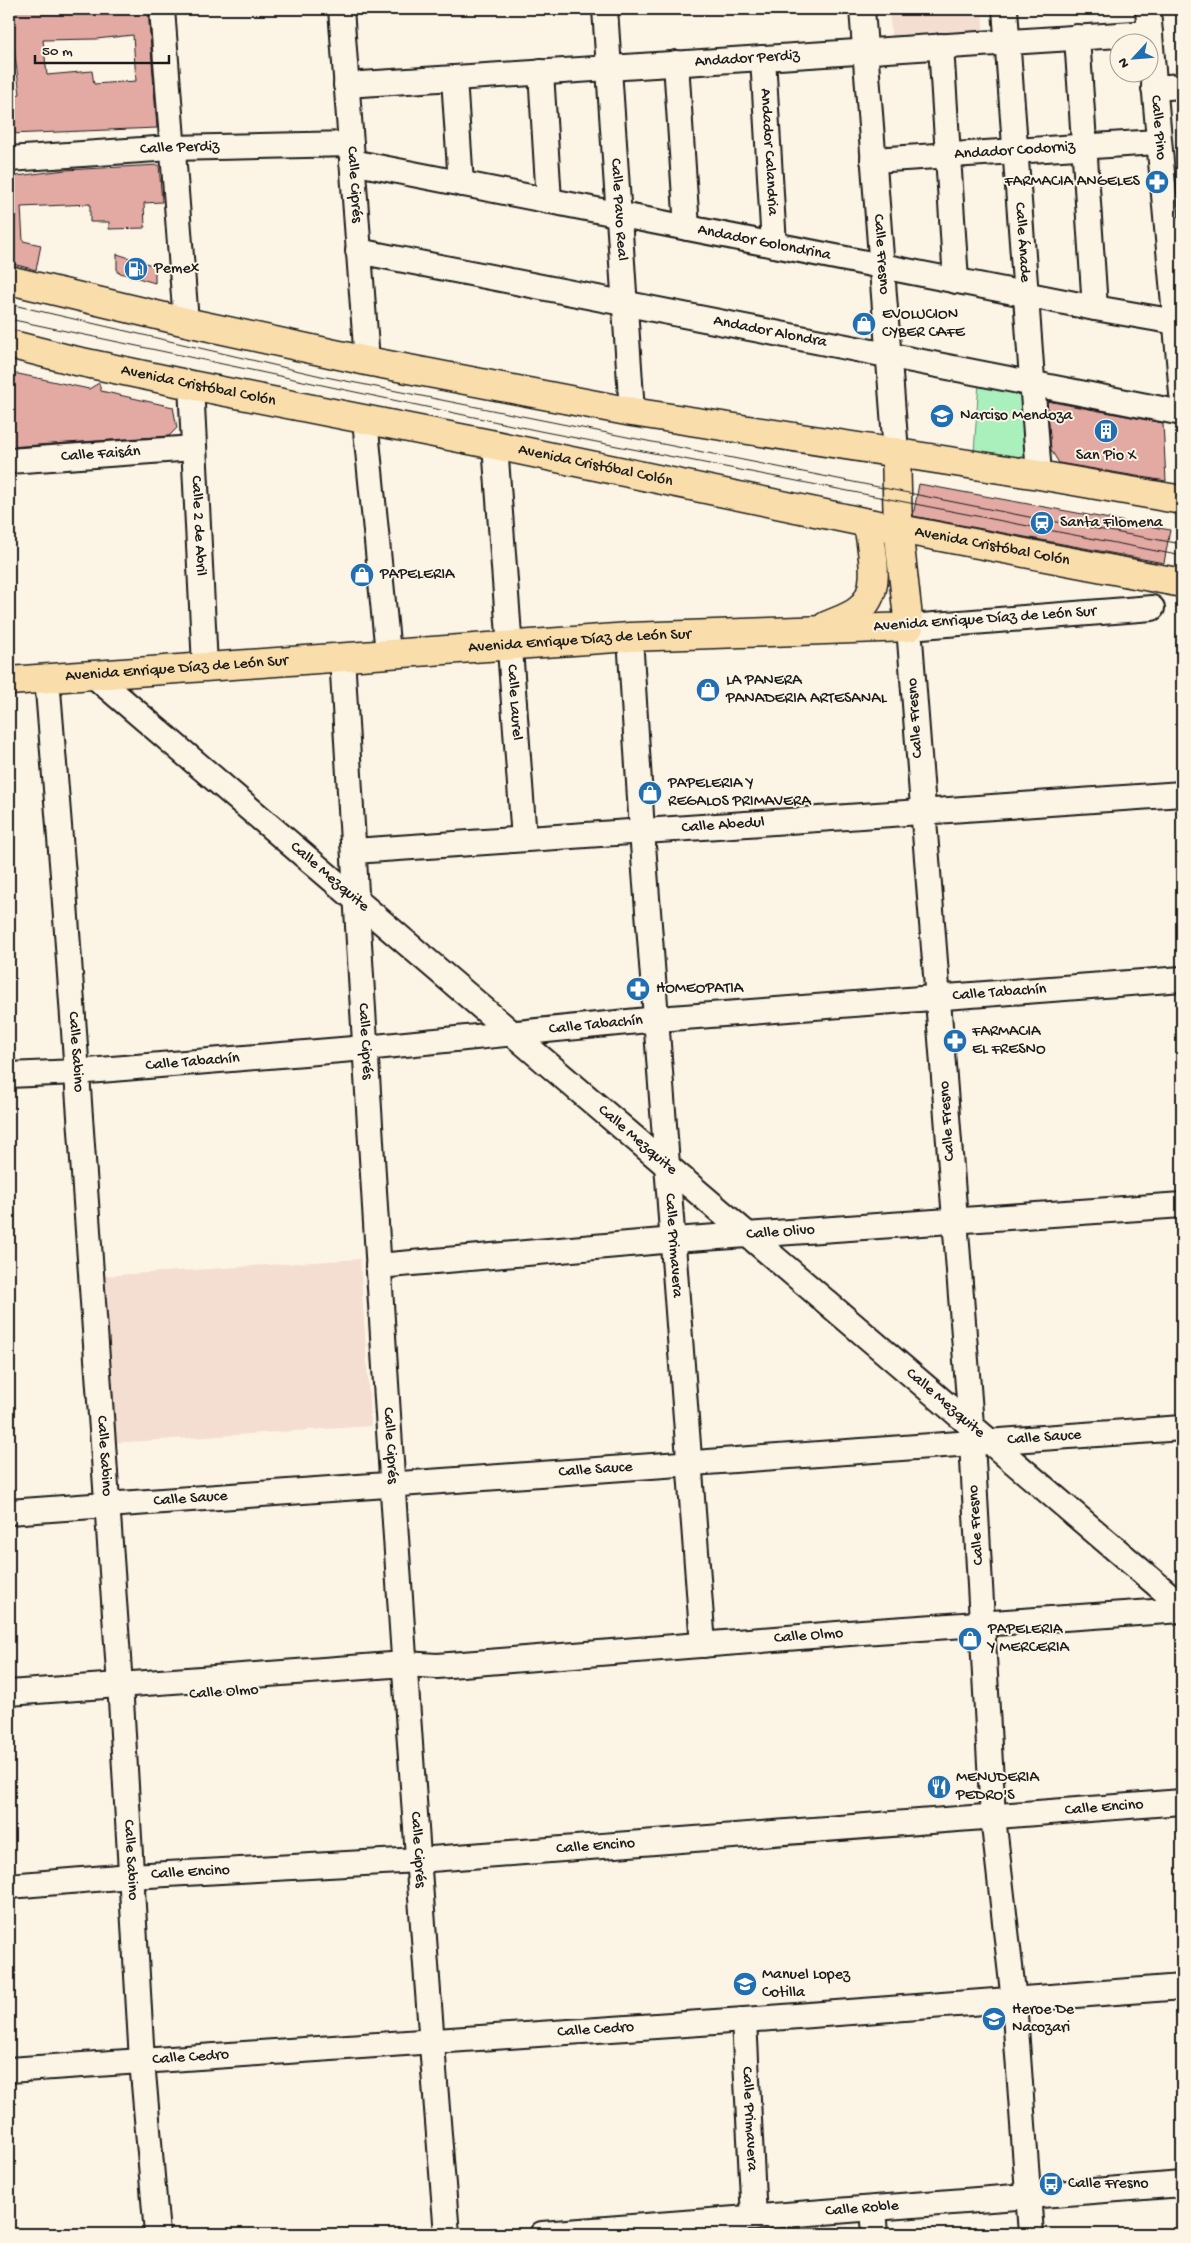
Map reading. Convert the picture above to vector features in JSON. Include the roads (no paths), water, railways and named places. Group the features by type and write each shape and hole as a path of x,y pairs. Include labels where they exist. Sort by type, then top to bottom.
{"main road":[{"path":"9,280 186,322 367,361 632,412 1039,474 1182,500"},
{"name":"Avenida Cristóbal Colón","path":"9,344 72,360 191,385 495,445 868,523 1182,582"},
{"name":"Calle Fresno","path":"896,452 898,528 909,627"},
{"path":"817,630 849,616 860,609 869,598 874,580 868,523"},
{"name":"Avenida Enrique Díaz de León Sur","path":"9,681 630,637 909,627"}],"street":[{"path":"162,9 186,322"},
{"name":"Calle Ciprés","path":"341,9 367,361"},
{"name":"Calle Pavo Real","path":"605,9 632,412"},
{"name":"Calle Fresno","path":"862,9 896,452"},
{"name":"Calle Ánade","path":"1005,9 1039,474"},
{"name":"Calle Pino","path":"1148,9 1150,32"},
{"name":"Andador Perdiz","path":"346,85 1108,35"},
{"path":"1077,38 1095,308"},
{"path":"941,46 956,281"},
{"name":"Andador Calandria","path":"763,58 774,245"},
{"path":"676,63 687,228"},
{"path":"540,72 549,201"},
{"path":"454,78 461,184"},
{"name":"Calle Pino","path":"1154,82 1158,142 1177,259 1176,322 1182,388"},
{"path":"1154,88 1182,86"},
{"name":"Andador Codorniz","path":"873,160 1158,142"},
{"name":"Calle Perdiz","path":"9,159 172,148 351,153"},
{"name":"Andador Golondrina","path":"351,153 461,184 1095,308 1176,322"},
{"name":"Andador Alondra","path":"358,251 1182,413"},
{"name":"Calle 2 de Abril","path":"191,385 205,666"},
{"path":"365,420 388,653"},
{"name":"Calle Laurel","path":"495,445 508,646 524,839"},
{"name":"Calle Faisán","path":"9,461 194,448"},
{"name":"Avenida Enrique Díaz de León Sur","path":"909,627 1152,608"},
{"name":"Calle Fresno","path":"909,627 955,1220 978,1437 983,1625 993,1817 1014,2001 1031,2234"},
{"name":"Calle Primavera","path":"630,637 642,831 658,1019 703,1645"},
{"name":"Calle Ciprés","path":"342,656 354,851 355,899 392,1484 431,2041 447,2234"},
{"name":"Calle Mezquite","path":"93,675 668,1166 978,1437 1182,1606"},
{"name":"Calle Sabino","path":"47,678 63,875 121,1692 142,2061 157,2234"},
{"name":"Calle Abedul","path":"354,851 1182,794"},
{"name":"Calle Tabachín","path":"9,1075 76,1072 365,1048 658,1019 1182,979"},
{"name":"Calle Olivo","path":"378,1266 674,1240 1182,1205"},
{"name":"Calle Sauce","path":"9,1512 689,1463 978,1437 1182,1428"},
{"name":"Calle Olmo","path":"9,1693 121,1692 405,1672 437,1666 1182,1610"},
{"name":"Calle Olmo","path":"9,1707 121,1692"},
{"name":"Calle Encino","path":"9,1886 131,1876 418,1860 1182,1802"},
{"name":"Calle Cedro","path":"9,2070 1014,2001 1182,1987"},
{"name":"Calle Primavera","path":"742,2224 744,2020"},
{"name":"Calle Roble","path":"542,2234 742,2224 873,2209 1028,2198 1182,2184"},
{"path":"873,2209 875,2234"}],"tram line":[{"path":"9,304 321,376 1029,517 1182,544"},
{"path":"9,319 540,431 1182,556"}],"place":[{"name":"FARMACIA ANGELES","path":"1157,182"},
{"name":"Pemex","path":"136,269"},
{"name":"EVOLUCION CYBER CAFE","path":"864,324"},
{"name":"Narciso Mendoza","path":"942,416"},
{"name":"San Pio X","path":"1106,431"},
{"name":"Santa Filomena","path":"1042,523"},
{"name":"PAPELERIA","path":"362,575"},
{"name":"LA PANERA PANADERIA ARTESANAL","path":"708,690"},
{"name":"PAPELERIA Y REGALOS PRIMAVERA","path":"650,793"},
{"name":"HOMEOPATIA","path":"638,989"},
{"name":"FARMACIA EL FRESNO","path":"955,1041"},
{"name":"PAPELERIA Y MERCERIA","path":"970,1639"},
{"name":"MENUDERIA PEDRO'S","path":"939,1787"},
{"name":"Manuel Lopez Cotilla","path":"745,1984"},
{"name":"Heroe De Nacozari","path":"994,2019"},
{"name":"Calle Fresno","path":"1051,2184"}]}
